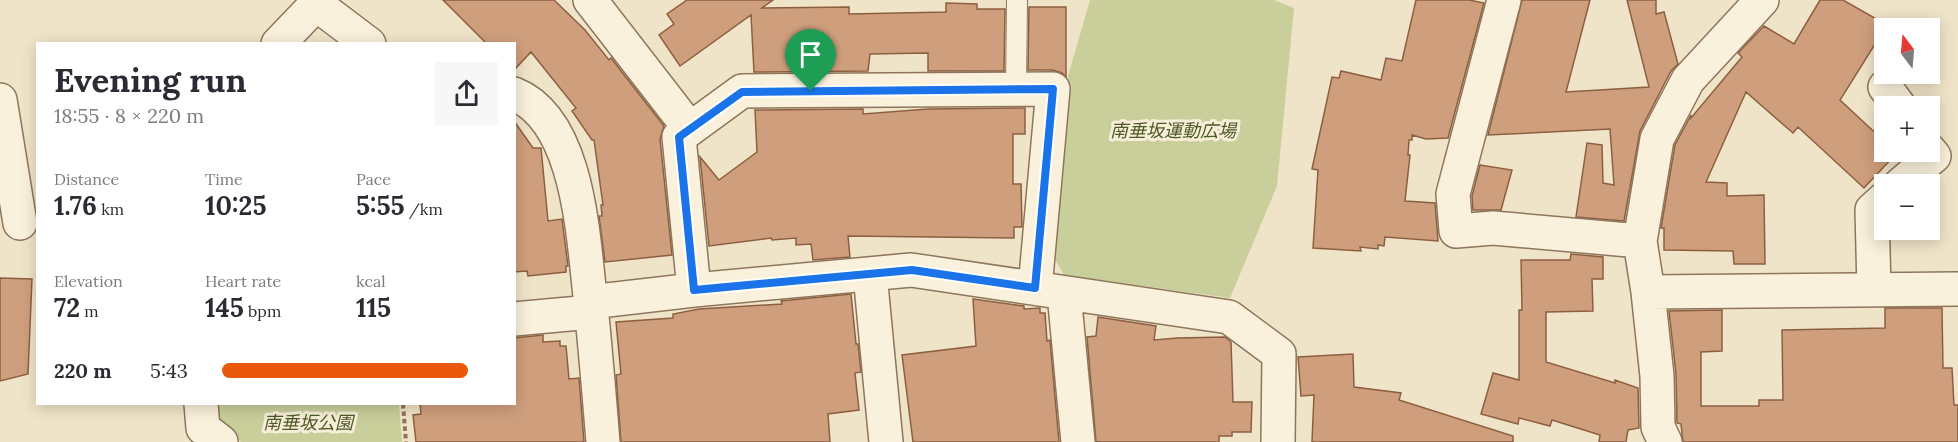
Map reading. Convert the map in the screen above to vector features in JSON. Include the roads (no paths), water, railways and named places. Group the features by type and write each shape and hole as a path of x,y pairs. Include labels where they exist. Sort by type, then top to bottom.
{"street":[{"path":"590,0 690,129"},
{"path":"1504,0 1453,194 1456,231 1493,228 1640,241"},
{"path":"1663,441 1658,427 1657,376 1640,241 1657,139 1688,80 1762,0"},
{"path":"280,42 318,2 367,42"},
{"path":"694,290 679,137 742,92 1053,89 1049,291 1078,442"},
{"path":"516,95 522,97 544,117 559,139 576,189 591,307 603,442"},
{"path":"0,100 19,223"},
{"path":"1913,174 1927,162"},
{"path":"1874,208 1872,210 1874,290"},
{"path":"516,319 694,290 912,270 1229,317 1279,354 1278,442"},
{"path":"870,274 886,442"},
{"path":"1648,292 1958,290"},
{"path":"201,405 202,428 221,442"}],"lane":[{"path":"1016,88 1017,0"}],"park label":[{"name":"南垂坂運動広場","path":"1173,131"},
{"name":"南垂坂公園","path":"308,423"}]}
